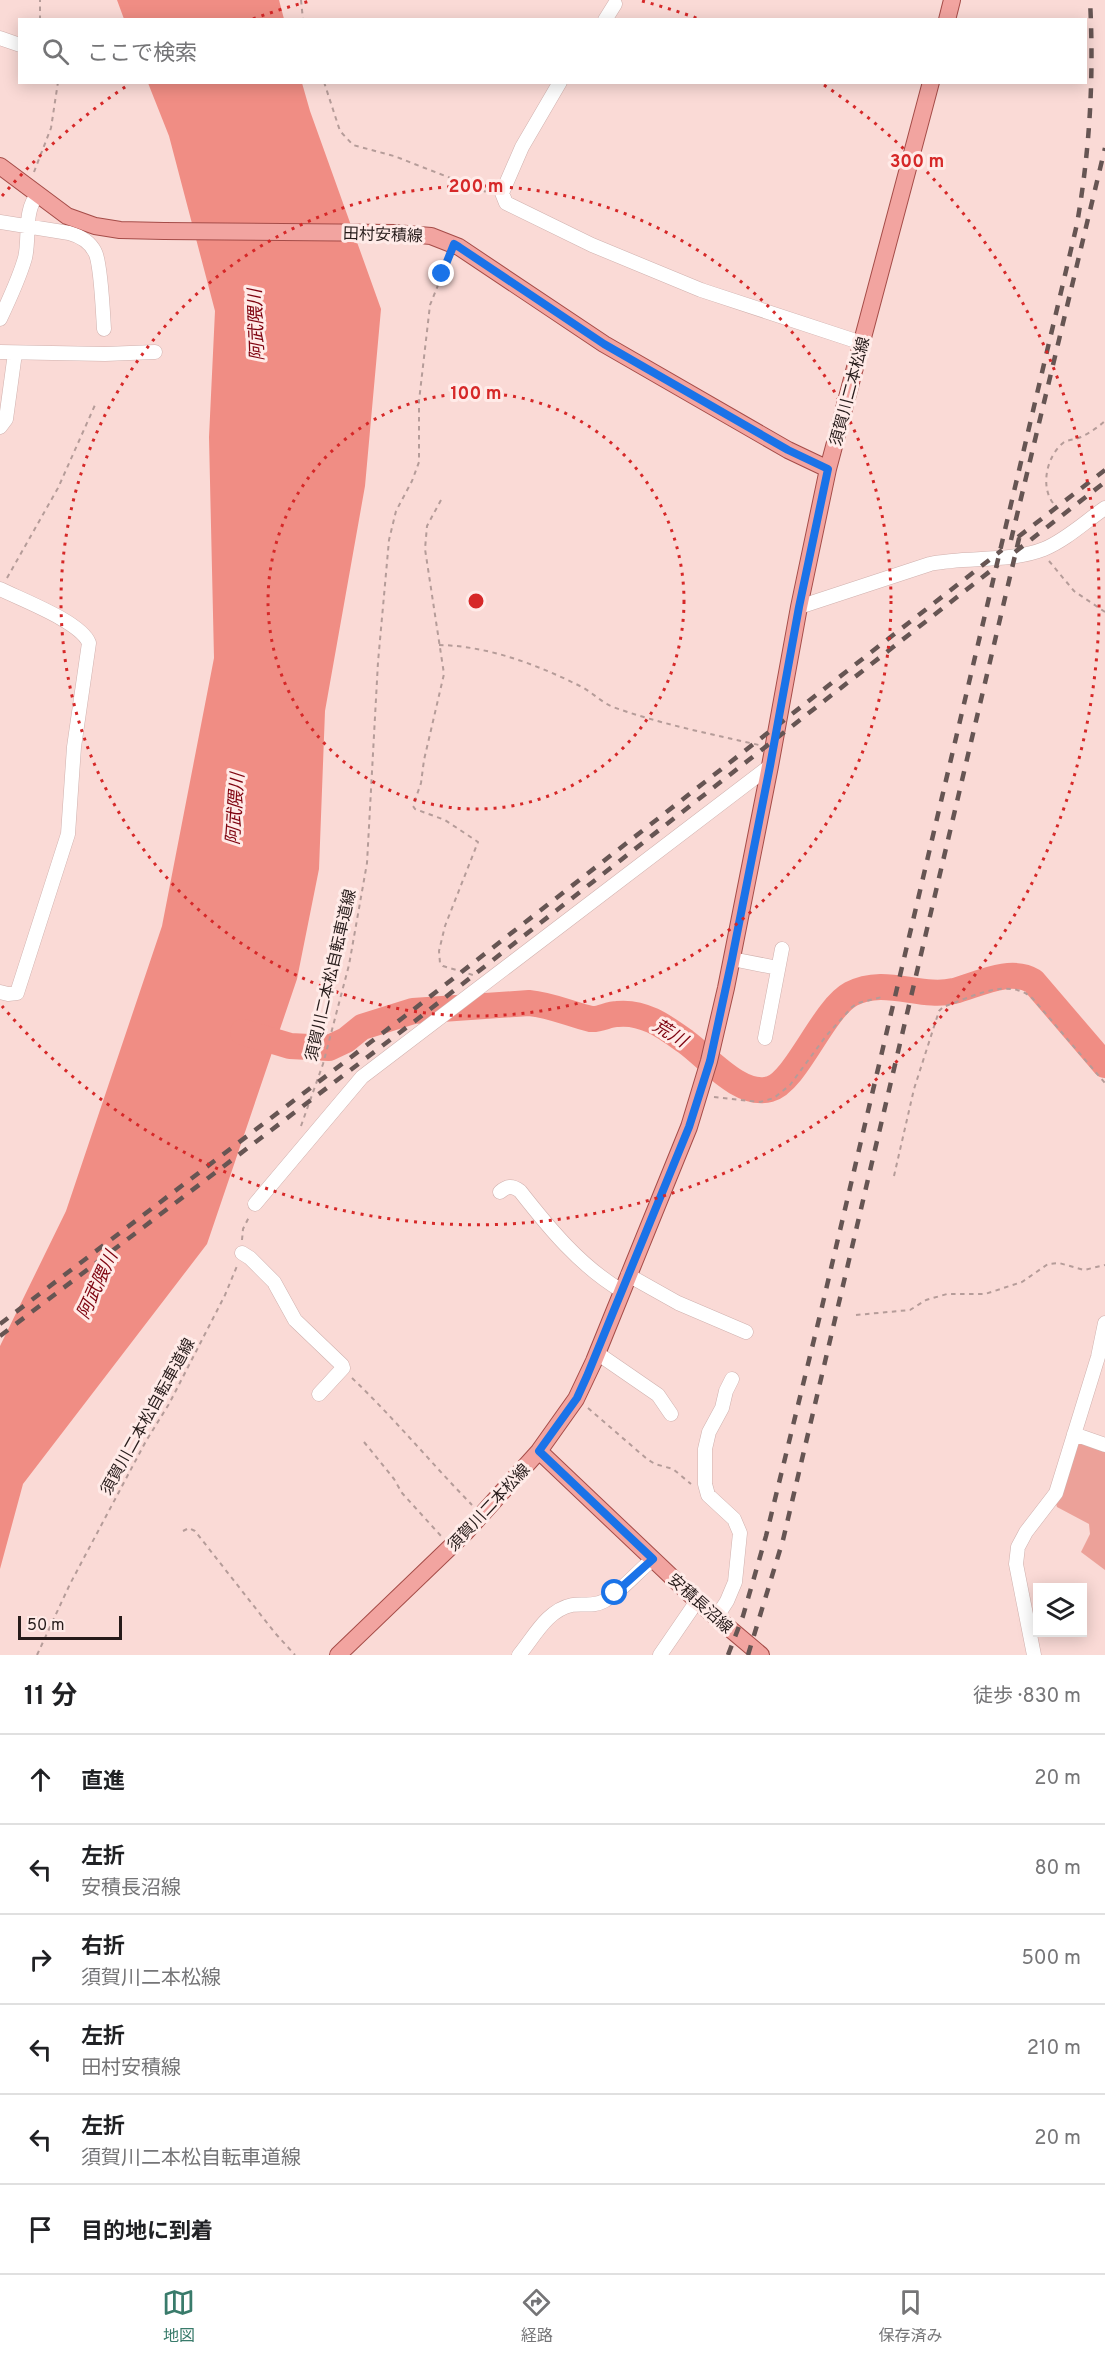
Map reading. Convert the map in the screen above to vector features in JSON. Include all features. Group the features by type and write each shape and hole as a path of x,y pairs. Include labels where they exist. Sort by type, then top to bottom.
{"main road":[{"path":"948,18 952,0"},
{"name":"須賀川二本松線","path":"338,1655 482,1515 539,1451 576,1399 689,1127 710,1061 732,959 774,749 799,607 828,469 930,84"},
{"name":"田村安積線","path":"0,166 67,216 85,224 120,230 370,232 431,236 454,244 604,344 788,450 828,469"},
{"name":"安積長沼線","path":"539,1451 697,1601 761,1655"}],"street":[{"path":"606,18 615,4"},
{"path":"0,38 18,44"},
{"path":"559,84 519,153 502,193 502,199 511,206 592,245 701,290 862,343"},
{"path":"0,319 23,262 33,191"},
{"path":"0,222 78,236 93,249 97,258 104,329"},
{"path":"0,352 105,354 155,352"},
{"path":"0,427 6,419 15,353"},
{"path":"799,607 946,560 1015,555 1039,550 1052,544 1105,508"},
{"path":"0,589 70,624 86,636 89,643 74,747 68,834 17,993 0,992"},
{"path":"255,1204 362,1077 770,766"},
{"path":"765,1038 782,949"},
{"path":"732,959 778,968"},
{"path":"500,1191 505,1187 516,1188 574,1255 603,1280 621,1291"},
{"path":"242,1253 274,1282 295,1320 343,1368 319,1394"},
{"path":"628,1275 678,1303 746,1332"},
{"path":"1034,1655 1017,1574 1018,1547 1026,1532 1056,1493 1098,1357 1105,1323"},
{"path":"597,1353 658,1395 670,1414"},
{"path":"716,1618 730,1596 735,1582 740,1533 734,1519 707,1494 705,1446 732,1379"},
{"path":"1074,1434 1105,1444"},
{"path":"519,1655 537,1631 560,1609 576,1605 591,1605 606,1600 653,1559"},
{"path":"660,1655 697,1601"}],"path":[{"path":"40,0 40,18"},
{"path":"301,0 303,18"},
{"path":"33,191 51,128 58,84"},
{"path":"325,84 340,131 353,145 420,165 502,199"},
{"name":"須賀川二本松自転車道線","path":"298,1132 304,1122 326,1053 348,965 367,863 378,662 389,540 396,511 419,462 419,401 430,305 454,244"},
{"path":"0,589 58,488 95,405"},
{"path":"1053,503 1045,488 1054,454 1066,440 1082,436 1105,421"},
{"path":"441,500 427,526 425,549 443,668 443,682 424,760 422,783 413,806 415,809 445,820 478,842 445,926 439,960 443,966 468,973 486,984"},
{"path":"1039,550 1074,591 1105,612"},
{"path":"439,645 475,648 521,660 583,688 606,704 635,714 774,749"},
{"path":"894,1176 920,1067 939,1011 943,1007 996,990 1013,988 1023,990 1105,1083"},
{"path":"699,1094 760,1102 774,1098 790,1085 826,1036 852,1007 858,1003 882,997"},
{"name":"須賀川二本松自転車道線","path":"37,1655 70,1584 146,1441 170,1404 220,1305 242,1253 243,1230 255,1204"},
{"path":"856,1315 910,1310 926,1300 947,1294 986,1294 1022,1282 1048,1264 1059,1263 1084,1270 1105,1265"},
{"path":"343,1368 385,1408 412,1441 482,1515"},
{"path":"576,1399 647,1460 673,1469 698,1491 707,1494"},
{"path":"364,1442 394,1479 402,1493 451,1547"},
{"path":"183,1531 189,1528 195,1531 295,1655"}],"shaded area":[{"path":"1079,1439 1105,1449 1105,1570 1081,1552 1090,1534 1089,1524 1057,1507 1056,1504 1075,1444"}],"water":[{"path":"117,0 279,0 284,18 124,18"},
{"name":"阿武隈川","path":"148,84 302,84 381,309 365,486 325,711 319,869 297,979 207,1244 23,1484 0,1569 0,1346 66,1211 162,926 214,658 209,437 215,311 169,136"}],"waterway":[{"name":"荒川","path":"243,1032 290,1046 329,1048 346,1040 362,1027 413,1011 529,1003 591,1019 614,1014 636,1015 662,1026 686,1042 736,1082 759,1090 770,1089 780,1084 800,1060 830,1014 851,994 877,987 941,993 994,978 1014,976 1033,981 1105,1065"}],"railway":[{"path":"728,1655 743,1616 766,1536 821,1311 1077,224 1090,112 1090,0"},
{"path":"1011,540 1105,148"},
{"path":"1018,537 1105,470"},
{"path":"1015,552 1105,482"},
{"path":"748,1655 783,1540 1021,530"},
{"path":"0,1324 409,1013 1002,550"},
{"path":"0,1336 415,1021 998,565"}],"route":[{"path":"442,274 454,244 604,344 788,450 828,469 710,1061 689,1127 587,1376 577,1398 539,1451 653,1559 615,1593"}]}
